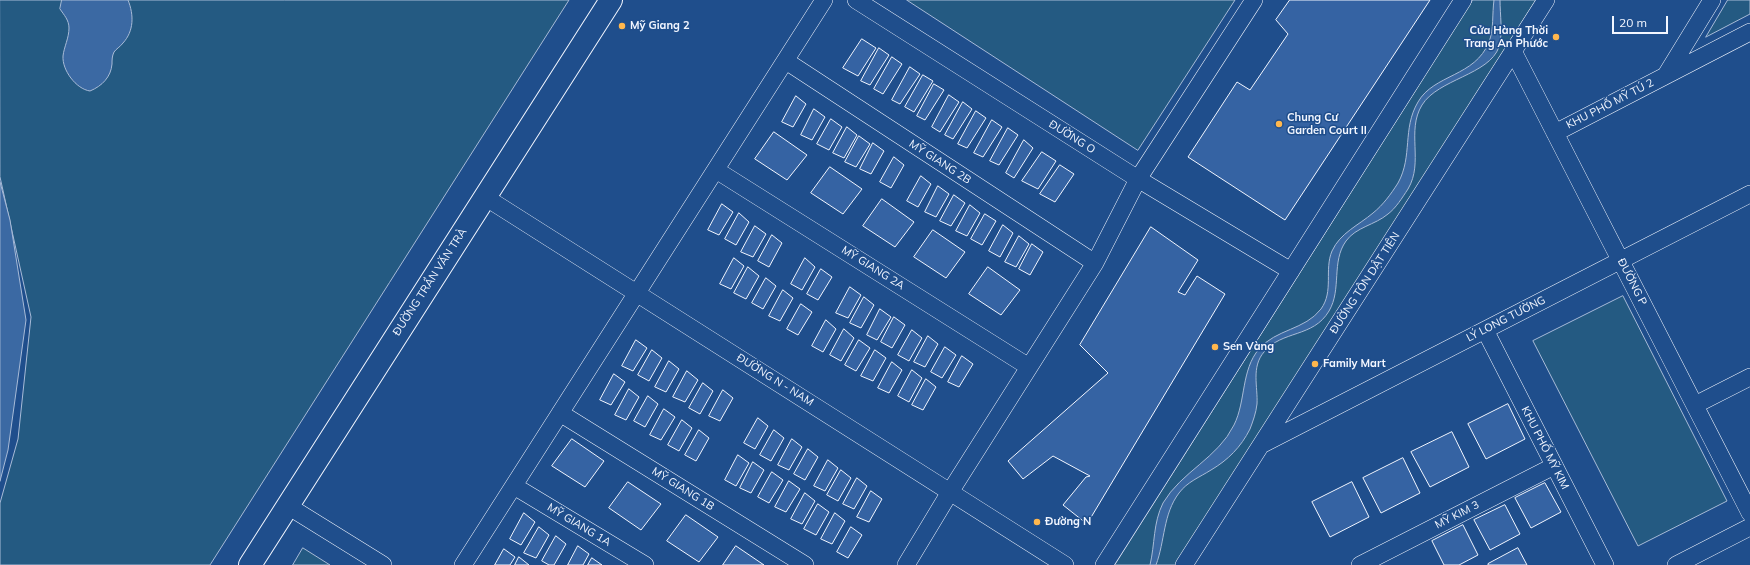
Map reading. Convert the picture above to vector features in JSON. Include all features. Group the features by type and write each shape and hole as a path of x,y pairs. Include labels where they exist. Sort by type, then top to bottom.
{"main road":[{"name":"ĐƯỜNG TRẦN VĂN TRÀ","path":"250,565 611,0"}],"street":[{"path":"463,565 824,0"},
{"name":"ĐƯỜNG O","path":"856,0 1138,179 1291,271"},
{"path":"906,565 950,492 1095,263 1138,179 1254,0"},
{"path":"1104,565 1464,0"},
{"name":"ĐƯỜNG TÔN DẬT TIÊN","path":"1184,565 1546,0"},
{"name":"KHU PHỐ MỸ TÚ 2","path":"1666,75 1712,0"},
{"name":"KHU PHỐ MỸ TÚ 2","path":"1555,133 1750,32"},
{"name":"ĐƯỜNG P","path":"1513,51 1750,513"},
{"name":"MỸ GIANG 2B","path":"786,61 1095,263"},
{"name":"MỸ GIANG 2A","path":"716,170 1029,367"},
{"name":"LÝ LONG TƯỜNG","path":"1262,445 1750,194"},
{"name":"ĐƯỜNG N - NAM","path":"485,197 1065,565"},
{"name":"KHU PHỐ MỸ KIM","path":"1485,330 1605,565"},
{"path":"1695,405 1750,377"},
{"name":"MỸ GIANG 1B","path":"560,413 805,565"},
{"name":"MỸ KIM 3","path":"1360,565 1554,466"},
{"name":"MỸ GIANG 1A","path":"514,486 645,565"},
{"path":"288,506 383,565"},
{"path":"1676,565 1750,527"}],"shaded area":[{"path":"0,0 569,0 210,565 0,565 0,503 18,439 31,317 0,177"},
{"path":"62,0 128,0 130,6 132,23 127,38 112,56 111,69 108,77 102,84 90,91 75,83 67,73 63,61 69,25 60,9"},
{"path":"907,0 1235,0 1138,150"},
{"path":"1473,0 1536,0 1176,565 1115,565"},
{"path":"1494,0 1500,0 1501,30 1499,47 1485,64 1439,89 1429,96 1422,105 1417,115 1415,125 1415,168 1413,179 1408,189 1391,212 1383,218 1355,232 1346,241 1341,249 1337,267 1333,303 1322,320 1315,326 1280,340 1271,345 1264,352 1260,358 1256,371 1257,404 1250,429 1242,442 1228,457 1217,466 1190,483 1179,493 1167,519 1156,565 1150,565 1157,518 1163,503 1179,482 1219,447 1227,437 1238,416 1249,366 1259,349 1274,337 1307,321 1321,309 1327,295 1330,258 1335,245 1345,234 1380,206 1398,183 1403,173 1407,153 1410,122 1418,102 1425,93 1434,86 1465,69 1483,53 1491,37"},
{"path":"1728,0 1750,0 1750,14 1706,37"},
{"path":"0,182 10,220 26,320 8,450 0,481"},
{"path":"1623,296 1727,501 1638,546 1533,341"},
{"path":"303,548 330,565 293,565"}],"building":[{"name":"Chung Cư Garden Court II","path":"1290,0 1430,0 1285,220 1188,157 1237,82 1250,90 1288,34 1276,20"},
{"path":"862,39 876,48 858,76 843,68"},
{"path":"879,48 889,55 870,85 861,81"},
{"path":"892,57 902,64 883,94 874,89"},
{"path":"910,67 920,74 900,104 892,100"},
{"path":"923,75 933,81 914,112 905,107"},
{"path":"934,84 944,90 925,120 917,116"},
{"path":"949,95 959,102 940,132 932,127"},
{"path":"796,96 806,104 793,127 782,122"},
{"path":"963,102 972,109 953,139 945,135"},
{"path":"814,109 825,117 812,140 801,135"},
{"path":"976,111 986,118 967,148 958,144"},
{"path":"831,119 842,127 829,150 817,144"},
{"path":"992,120 1002,127 983,157 974,153"},
{"path":"847,127 857,135 844,158 833,153"},
{"path":"1008,128 1018,135 999,165 990,161"},
{"path":"774,132 807,155 787,180 755,159"},
{"path":"859,136 870,144 856,167 845,162"},
{"path":"1024,140 1033,148 1014,178 1006,173"},
{"path":"873,143 884,151 871,174 860,169"},
{"path":"1042,152 1056,161 1038,189 1022,181"},
{"path":"894,157 904,165 891,188 880,182"},
{"path":"1060,165 1074,174 1055,202 1040,194"},
{"path":"830,167 862,189 843,214 811,193"},
{"path":"921,176 931,184 918,207 907,201"},
{"path":"938,186 949,194 936,217 925,212"},
{"path":"954,195 965,203 951,226 940,221"},
{"path":"882,199 914,222 895,247 863,226"},
{"path":"722,204 733,212 719,235 708,230"},
{"path":"970,205 980,213 967,236 956,231"},
{"path":"739,213 749,222 736,245 725,239"},
{"path":"985,214 996,221 982,245 971,239"},
{"path":"1003,225 1013,233 1000,257 989,251"},
{"path":"755,226 766,234 753,257 741,252"},
{"path":"1151,227 1198,260 1178,292 1185,295 1197,276 1225,294 1087,524 1063,505 1086,477 1090,476 1053,456 1023,479 1008,461 1108,373 1080,345"},
{"path":"933,230 965,252 946,278 914,257"},
{"path":"772,235 782,243 769,267 758,261"},
{"path":"1019,236 1029,244 1016,267 1005,262"},
{"path":"1032,244 1043,252 1030,275 1019,269"},
{"path":"734,258 744,266 731,289 720,284"},
{"path":"805,258 815,267 802,290 791,284"},
{"path":"748,267 759,276 746,299 734,293"},
{"path":"988,267 1020,290 1001,315 969,294"},
{"path":"821,269 832,277 818,300 807,294"},
{"path":"766,278 776,286 763,309 752,303"},
{"path":"850,287 861,295 848,318 836,313"},
{"path":"783,290 793,298 780,321 769,316"},
{"path":"864,297 874,305 861,328 850,323"},
{"path":"801,304 812,312 798,335 787,329"},
{"path":"880,309 891,317 877,340 867,335"},
{"path":"894,317 905,325 892,348 881,342"},
{"path":"826,320 836,329 823,352 812,346"},
{"path":"844,329 854,338 841,361 830,355"},
{"path":"912,330 922,338 909,361 898,355"},
{"path":"928,336 938,344 925,367 914,362"},
{"path":"636,340 647,348 633,371 622,366"},
{"path":"859,340 870,348 856,371 845,365"},
{"path":"945,347 956,355 942,378 931,372"},
{"path":"652,350 662,358 649,381 638,375"},
{"path":"875,350 886,358 873,381 861,376"},
{"path":"962,356 973,364 959,387 948,382"},
{"path":"669,361 679,369 666,392 655,387"},
{"path":"892,362 902,370 889,393 878,388"},
{"path":"912,370 922,378 909,402 898,396"},
{"path":"687,371 698,380 685,402 673,397"},
{"path":"614,374 625,382 611,405 600,400"},
{"path":"926,379 936,387 923,410 912,405"},
{"path":"703,383 713,391 700,414 689,408"},
{"path":"629,389 639,397 626,420 615,415"},
{"path":"723,390 733,398 720,421 709,416"},
{"path":"648,396 658,404 645,427 634,421"},
{"path":"1508,404 1525,439 1486,459 1468,424"},
{"path":"664,409 675,417 661,440 650,435"},
{"path":"758,418 768,426 755,449 744,443"},
{"path":"682,420 692,428 679,451 668,445"},
{"path":"699,430 709,438 696,461 685,455"},
{"path":"774,430 784,438 771,461 760,455"},
{"path":"1452,432 1469,467 1430,487 1411,452"},
{"path":"572,439 604,461 585,487 552,466"},
{"path":"792,439 802,447 789,470 778,465"},
{"path":"808,449 818,457 805,480 794,474"},
{"path":"738,455 749,463 736,486 725,480"},
{"path":"1403,458 1420,493 1381,513 1363,478"},
{"path":"828,460 838,468 825,491 814,486"},
{"path":"753,462 764,470 751,493 740,488"},
{"path":"841,470 851,478 838,501 827,495"},
{"path":"772,472 783,480 769,503 758,497"},
{"path":"857,478 867,486 854,509 843,504"},
{"path":"789,481 800,489 786,512 775,507"},
{"path":"628,482 661,504 641,530 609,508"},
{"path":"1352,482 1369,517 1330,537 1312,502"},
{"path":"1545,483 1561,512 1531,528 1515,498"},
{"path":"871,491 882,499 869,522 857,517"},
{"path":"805,493 815,501 802,524 791,519"},
{"path":"818,504 829,512 816,535 804,529"},
{"path":"1505,505 1520,534 1490,550 1474,520"},
{"path":"524,513 535,522 521,545 510,539"},
{"path":"835,513 845,521 832,544 821,539"},
{"path":"686,515 718,537 699,562 667,541"},
{"path":"1463,525 1478,555 1459,565 1444,565 1432,541"},
{"path":"539,527 549,535 536,558 524,553"},
{"path":"851,527 862,535 848,558 837,552"},
{"path":"556,536 566,544 554,565 549,565 542,561"},
{"path":"578,546 589,554 583,565 568,565"},
{"path":"736,546 764,565 723,565"},
{"path":"1518,548 1527,565 1488,565 1488,564"},
{"path":"504,549 515,557 510,565 495,565"},
{"path":"519,557 529,565 515,565"},
{"path":"592,558 602,565 588,565"}],"place":[{"name":"Mỹ Giang 2","path":"622,26"},
{"name":"Cửa Hàng Thời Trang An Phước","path":"1556,37"},
{"name":"Chung Cư Garden Court II","path":"1279,124"},
{"name":"Sen Vàng","path":"1215,347"},
{"name":"Family Mart","path":"1315,364"},
{"name":"Đường N","path":"1037,522"}]}
